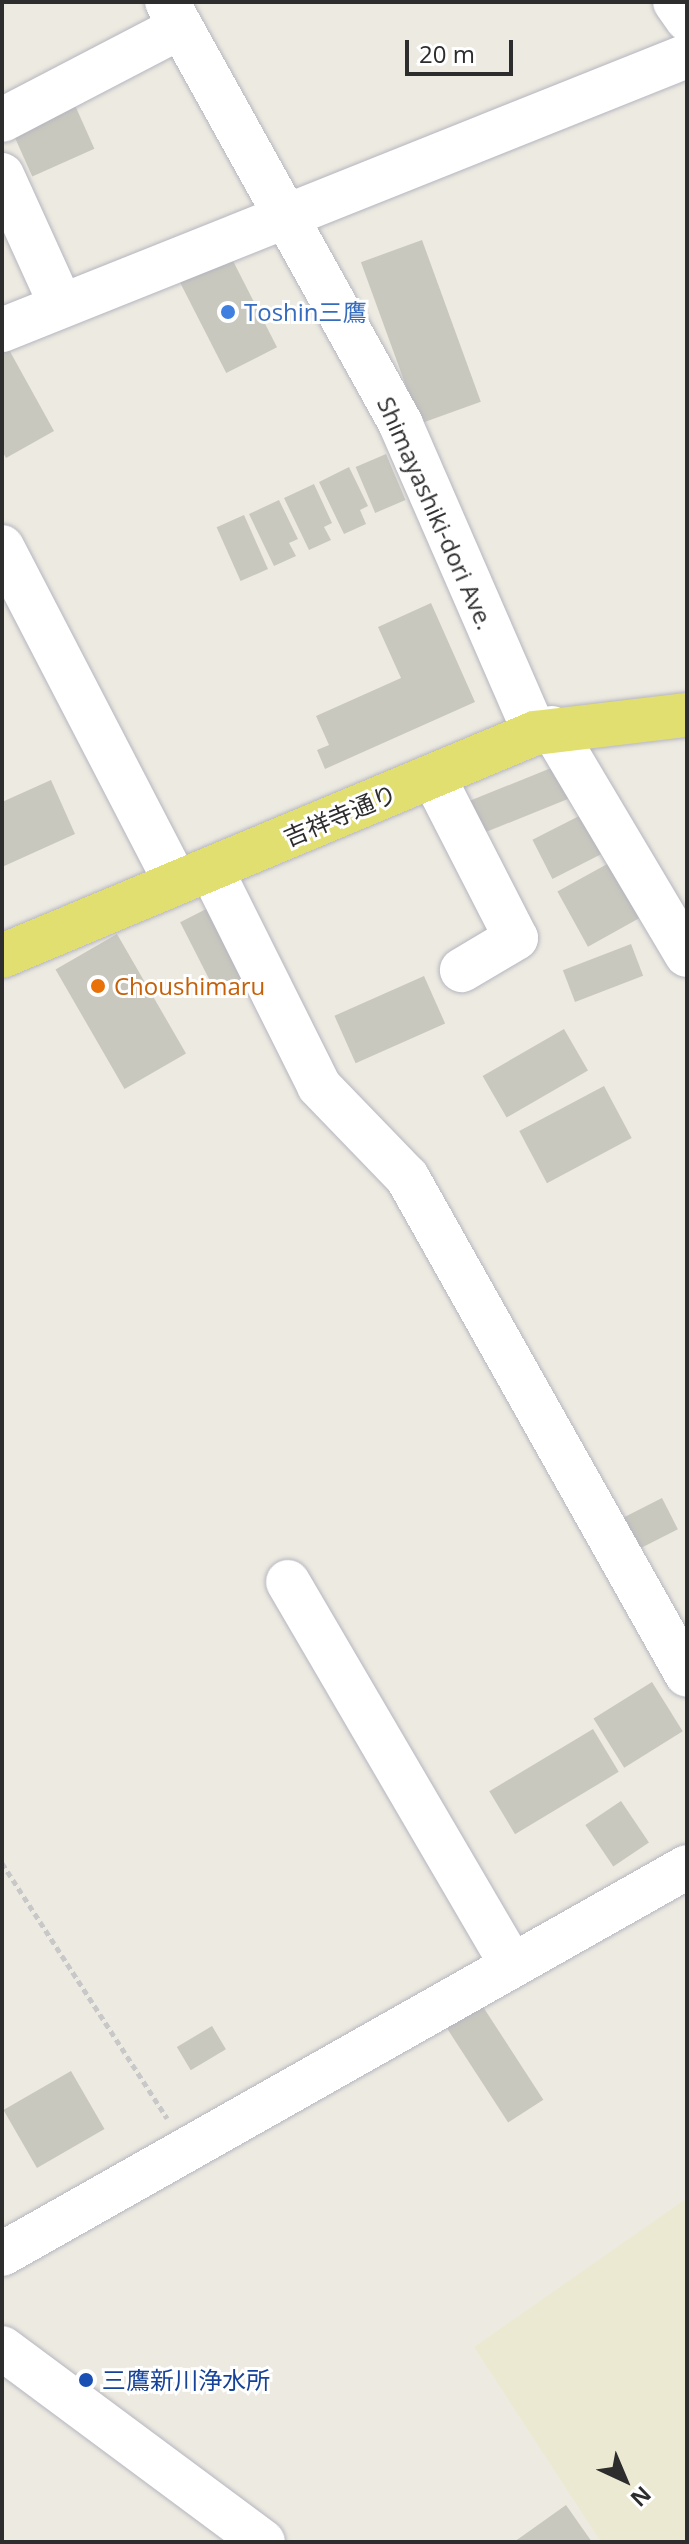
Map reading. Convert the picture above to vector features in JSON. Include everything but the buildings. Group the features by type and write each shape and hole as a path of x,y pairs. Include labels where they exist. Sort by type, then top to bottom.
{"main road":[{"name":"吉祥寺通り","path":"2,956 544,730 687,715"}],"street":[{"path":"675,2 687,19"},
{"path":"2,120 173,15"},
{"name":"Shimayashiki-dori Ave.","path":"173,15 279,214 401,425 544,730 687,955"},
{"path":"2,330 60,303 279,214 687,56"},
{"path":"2,175 60,303"},
{"path":"2,547 319,1086 407,1177 687,1675"},
{"path":"433,776 516,938 462,970"},
{"path":"288,1582 512,1965"},
{"path":"2,2254 687,1867"},
{"path":"2,2348 263,2542"}],"path":[{"path":"2,1863 187,2149"}],"shaded area":[{"path":"687,2198 687,2542 601,2542 474,2347"}],"place":[{"name":"Toshin三鷹","path":"228,312"},
{"name":"Choushimaru","path":"98,986"},
{"name":"三鷹新川浄水所","path":"86,2380"}]}
